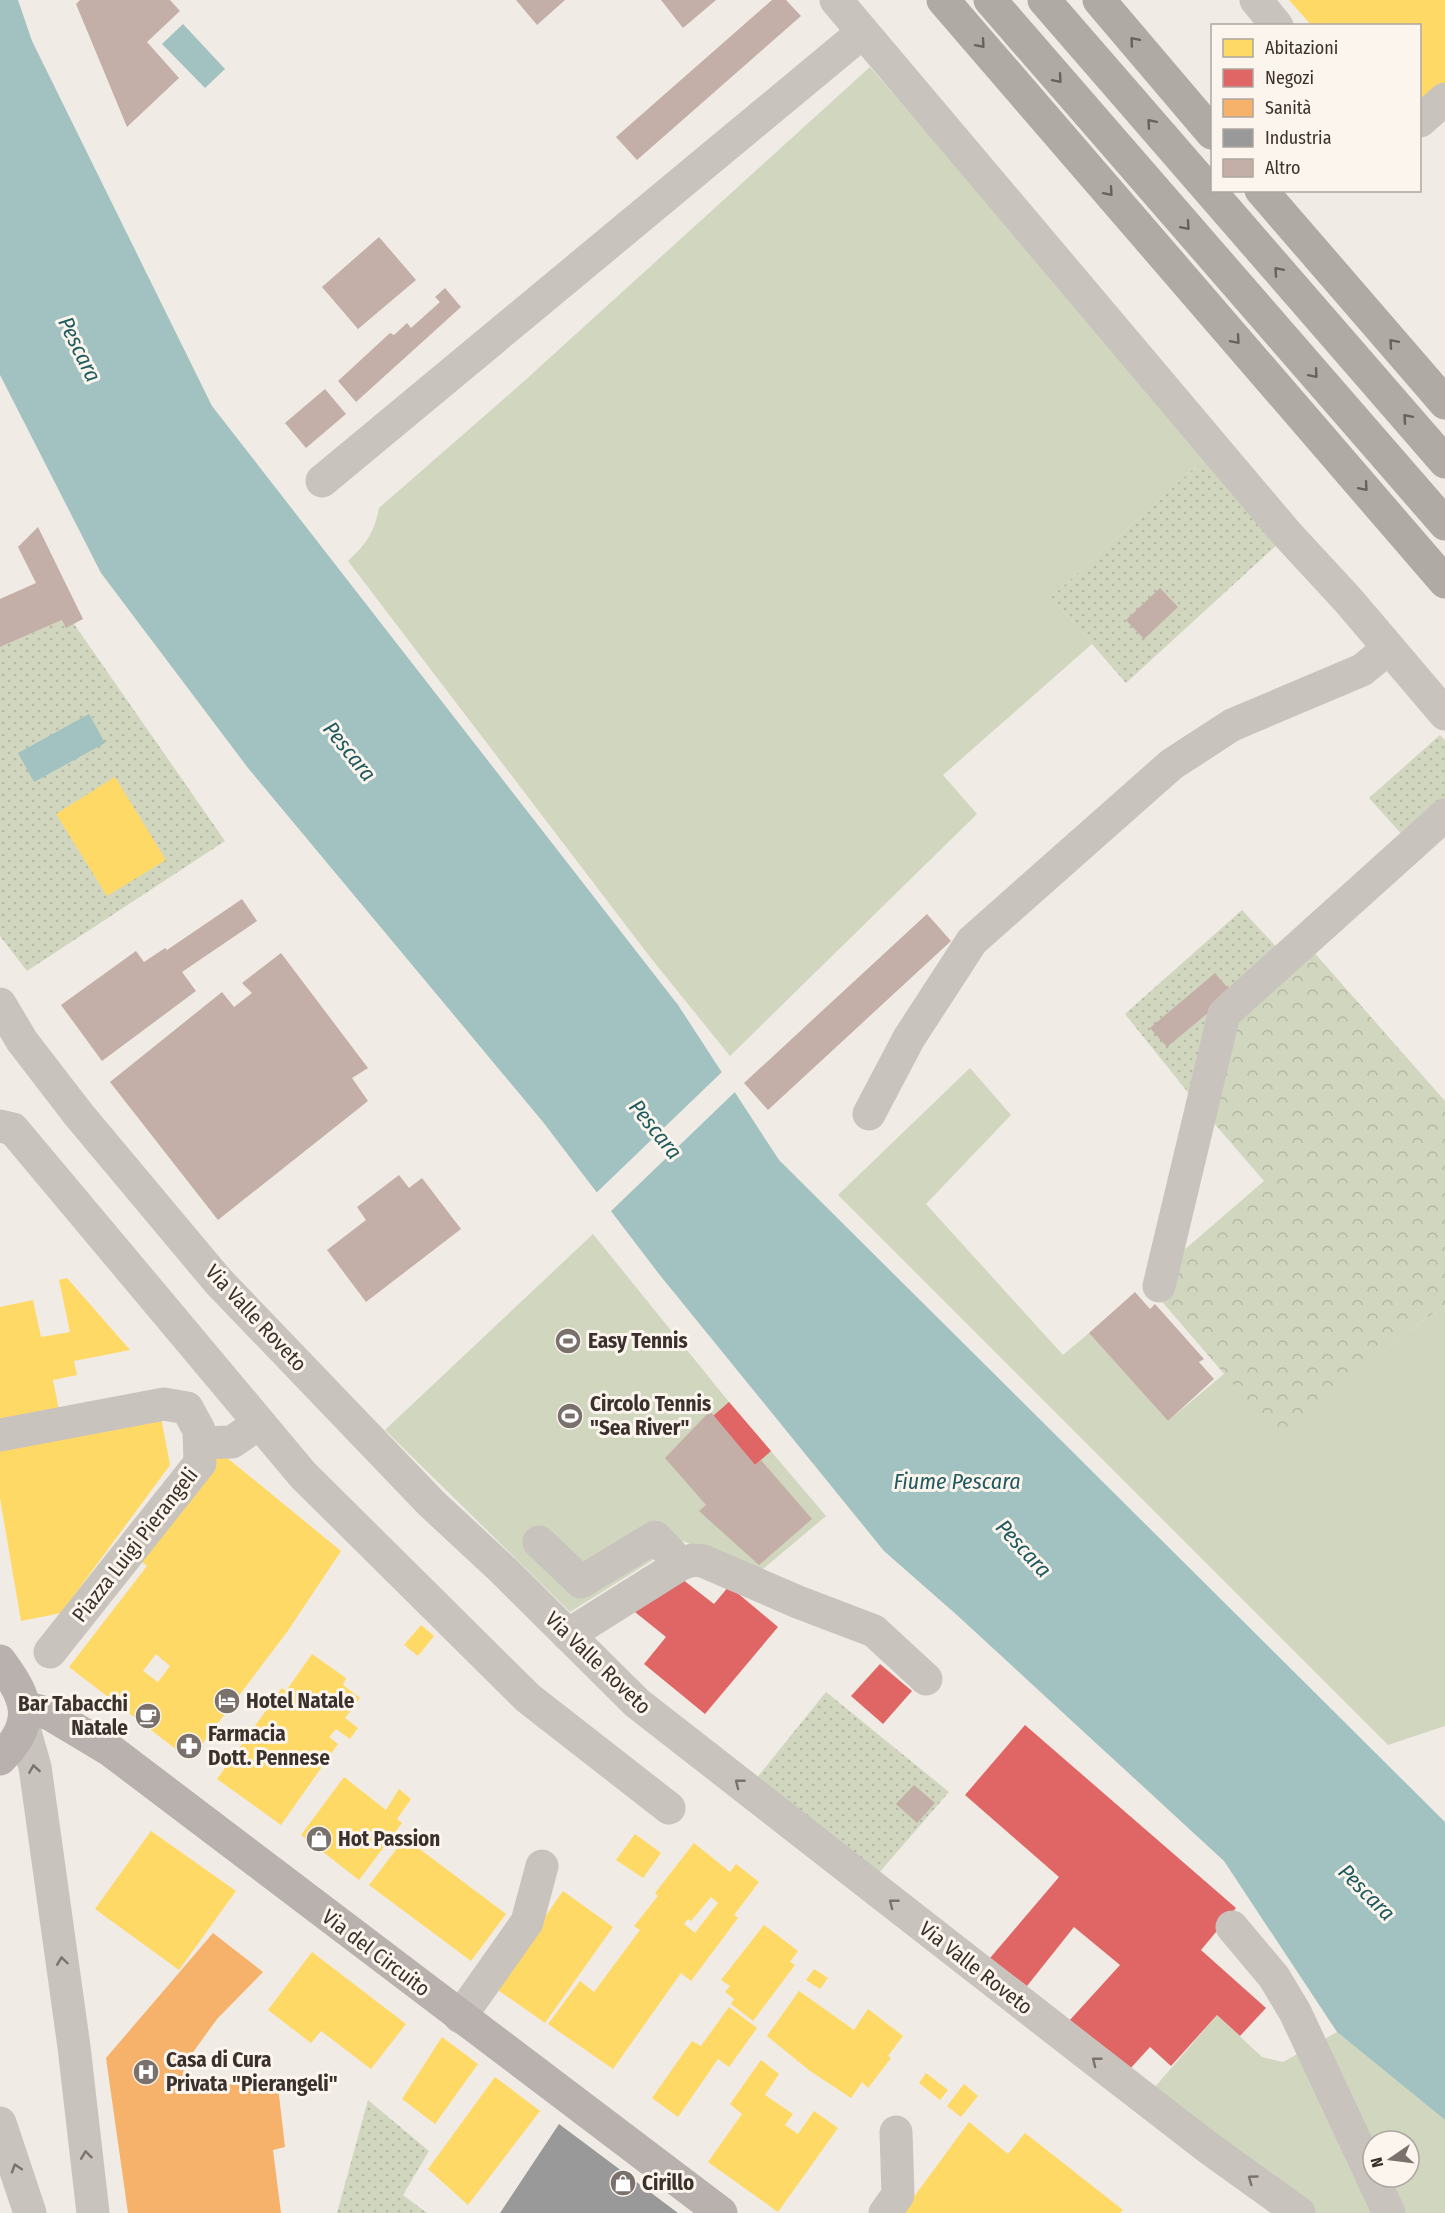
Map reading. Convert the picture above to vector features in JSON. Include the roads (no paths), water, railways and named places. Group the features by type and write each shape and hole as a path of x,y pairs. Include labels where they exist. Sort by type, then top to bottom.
{"highway":[{"path":"944,0 1445,582"},
{"path":"1044,0 1445,462"},
{"path":"1099,0 1211,132"},
{"path":"991,2 1445,524"},
{"path":"1263,192 1445,403"}],"main road":[{"path":"0,1759 14,1744 24,1716 19,1687 2,1666"},
{"name":"Via del Circuito","path":"24,1716 50,1713 110,1750 721,2213"}],"street":[{"path":"836,0 1287,534 1445,714"},
{"path":"1256,0 1275,24"},
{"path":"322,481 863,32"},
{"path":"1421,119 1445,99"},
{"path":"869,1114 909,1038 972,941 1172,764 1232,725 1362,670 1389,648"},
{"path":"1159,1286 1224,1014 1445,815"},
{"name":"Via Valle Roveto","path":"0,1004 22,1041 80,1115 218,1281 431,1503 503,1570 646,1711 1100,2064 1299,2213"},
{"path":"0,1126 13,1129 303,1475 528,1698 669,1808"},
{"name":"Piazza Luigi Pierangeli","path":"0,1435 164,1404 187,1408 200,1430 200,1463 50,1652"},
{"path":"200,1443 231,1442 258,1424"},
{"path":"539,1542 581,1582 655,1537 681,1564"},
{"path":"568,1635 681,1564 693,1560 703,1561 798,1602 874,1631 927,1679"},
{"path":"24,1716 34,1767 74,2047 93,2213"},
{"path":"460,2017 527,1922 542,1866"},
{"path":"1232,1927 1274,1977 1295,2012 1389,2213"},
{"path":"0,2123 30,2213"},
{"path":"885,2213 898,2195 896,2133"}],"water":[{"name":"Fiume Pescara","path":"0,0 18,0 32,41 212,406 678,1005 779,1160 1445,1822 1445,2120 1337,2032 1224,1861 958,1616 884,1551 659,1274 543,1122 248,768 101,573 0,375"},
{"path":"183,24 225,69 205,88 162,44"},
{"path":"89,714 105,743 34,782 18,753"}],"place":[{"name":"Easy Tennis","path":"568,1341"},
{"name":"Circolo Tennis \"Sea River\"","path":"570,1416"},
{"name":"Hotel Natale","path":"227,1701"},
{"name":"Bar Tabacchi Natale","path":"148,1716"},
{"name":"Farmacia Dott. Pennese","path":"189,1746"},
{"name":"Hot Passion","path":"319,1839"},
{"name":"Casa di Cura Privata \"Pierangeli\"","path":"146,2072"},
{"name":"Cirillo","path":"623,2183"}],"water label":[{"name":"Pescara","path":"80,349"},
{"name":"Pescara","path":"350,751"},
{"name":"Pescara","path":"656,1129"},
{"name":"Pescara","path":"1024,1548"},
{"name":"Pescara","path":"1367,1892"}]}
